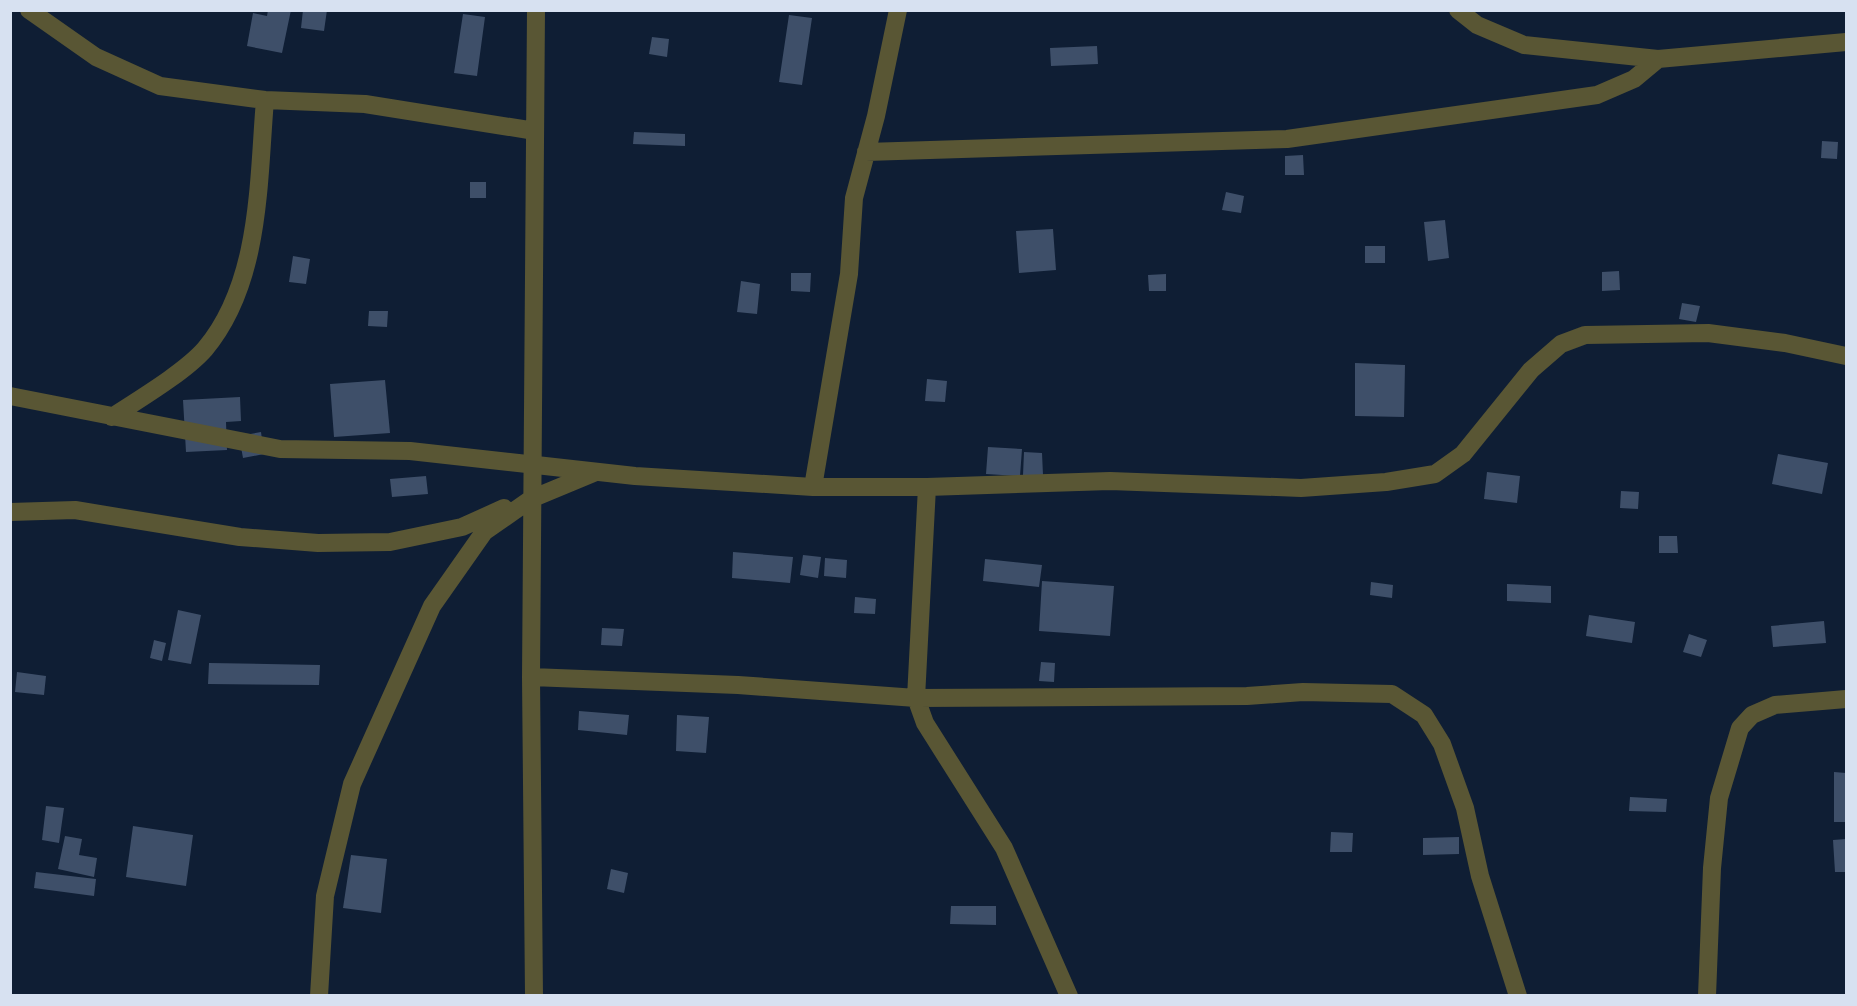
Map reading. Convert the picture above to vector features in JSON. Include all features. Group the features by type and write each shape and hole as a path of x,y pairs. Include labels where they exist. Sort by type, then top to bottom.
{"street":[{"path":"29,10 96,57 160,86 265,99 365,104 535,131"},
{"path":"534,996 531,499 536,10"},
{"path":"813,487 849,274 854,198 898,10"},
{"path":"1458,10 1477,25 1524,45 1658,59 1846,42"},
{"path":"866,152 1287,139 1597,95 1634,79 1658,59"},
{"path":"112,417 203,351 222,324 237,292 254,233 265,99"},
{"path":"10,396 280,449 410,452 598,471 813,487 927,487 1110,481 1301,488 1386,482 1436,474 1463,454 1531,370 1561,344 1585,335 1708,333 1785,343 1846,356"},
{"path":"10,512 75,510 240,537 318,543 390,542 462,527 598,471"},
{"path":"927,487 916,698 925,723 1004,848 1069,996"},
{"path":"319,996 325,896 352,784 432,606 484,532 531,499"},
{"path":"531,677 738,685 916,698 1247,696 1303,692 1392,694 1425,715 1442,744 1465,807 1480,876 1518,996"},
{"path":"1707,996 1712,868 1719,798 1740,728 1752,715 1775,705 1846,699"}],"building":[{"path":"268,10 291,10 282,53 247,46 253,13 267,16"},
{"path":"303,10 327,10 324,31 301,28"},
{"path":"463,14 485,17 477,76 454,73"},
{"path":"789,15 812,18 802,85 779,82"},
{"path":"652,37 669,39 667,57 649,54"},
{"path":"1097,46 1098,64 1051,66 1050,48"},
{"path":"634,132 685,134 685,146 633,144"},
{"path":"1822,141 1838,142 1837,159 1821,158"},
{"path":"1303,155 1304,175 1285,175 1285,156"},
{"path":"470,182 486,182 486,198 470,198"},
{"path":"1226,192 1244,196 1241,213 1222,210"},
{"path":"1445,220 1449,258 1428,261 1424,222"},
{"path":"1053,229 1056,270 1019,273 1016,231"},
{"path":"1365,246 1385,246 1385,263 1365,263"},
{"path":"293,256 310,259 306,284 289,282"},
{"path":"1619,271 1620,290 1602,291 1602,272"},
{"path":"791,273 811,273 810,292 791,291"},
{"path":"1166,274 1166,291 1149,291 1148,275"},
{"path":"741,281 760,284 757,314 737,312"},
{"path":"1682,303 1700,306 1696,322 1679,319"},
{"path":"369,311 388,311 387,327 368,326"},
{"path":"1355,363 1405,365 1404,417 1355,416"},
{"path":"927,379 947,381 945,402 925,401"},
{"path":"385,380 390,433 334,437 330,384"},
{"path":"240,397 241,421 226,422 227,450 186,452 183,400"},
{"path":"261,432 264,454 243,458 239,436"},
{"path":"988,447 1022,449 1020,476 986,474"},
{"path":"1024,452 1042,453 1043,475 1023,475"},
{"path":"1778,454 1828,463 1822,494 1772,484"},
{"path":"1487,472 1520,476 1517,503 1484,499"},
{"path":"426,476 428,494 392,497 390,479"},
{"path":"1621,491 1639,492 1638,509 1620,508"},
{"path":"1659,536 1677,536 1678,553 1659,553"},
{"path":"733,552 793,557 790,583 732,578"},
{"path":"803,555 821,557 818,578 800,575"},
{"path":"825,558 847,560 846,578 824,576"},
{"path":"985,559 1042,565 1039,587 983,581"},
{"path":"1042,581 1114,586 1110,636 1039,631"},
{"path":"1371,582 1393,585 1392,598 1370,595"},
{"path":"1507,584 1551,586 1551,603 1507,601"},
{"path":"855,597 876,599 875,614 854,613"},
{"path":"178,610 201,615 191,664 168,660"},
{"path":"1589,615 1635,622 1632,643 1586,636"},
{"path":"1824,621 1826,643 1773,647 1771,626"},
{"path":"602,628 624,629 622,646 601,645"},
{"path":"1689,634 1707,640 1701,657 1683,652"},
{"path":"154,640 166,643 162,661 150,658"},
{"path":"1041,662 1055,663 1054,682 1039,681"},
{"path":"209,663 320,665 319,685 208,684"},
{"path":"17,672 46,676 44,695 15,692"},
{"path":"579,711 629,715 627,735 578,730"},
{"path":"677,715 709,717 706,753 676,751"},
{"path":"1834,772 1846,773 1846,822 1834,822"},
{"path":"1630,797 1667,799 1666,812 1629,811"},
{"path":"46,806 64,808 59,843 42,840"},
{"path":"133,826 193,835 186,886 126,877"},
{"path":"1331,832 1353,833 1352,852 1330,852"},
{"path":"65,836 82,839 79,855 97,858 94,877 58,869"},
{"path":"1459,837 1459,854 1423,855 1423,838"},
{"path":"1846,839 1846,872 1835,872 1833,840"},
{"path":"351,855 387,859 381,913 343,908"},
{"path":"611,869 628,873 624,893 607,889"},
{"path":"36,872 96,879 94,896 34,888"},
{"path":"951,906 996,906 996,925 950,924"}]}
